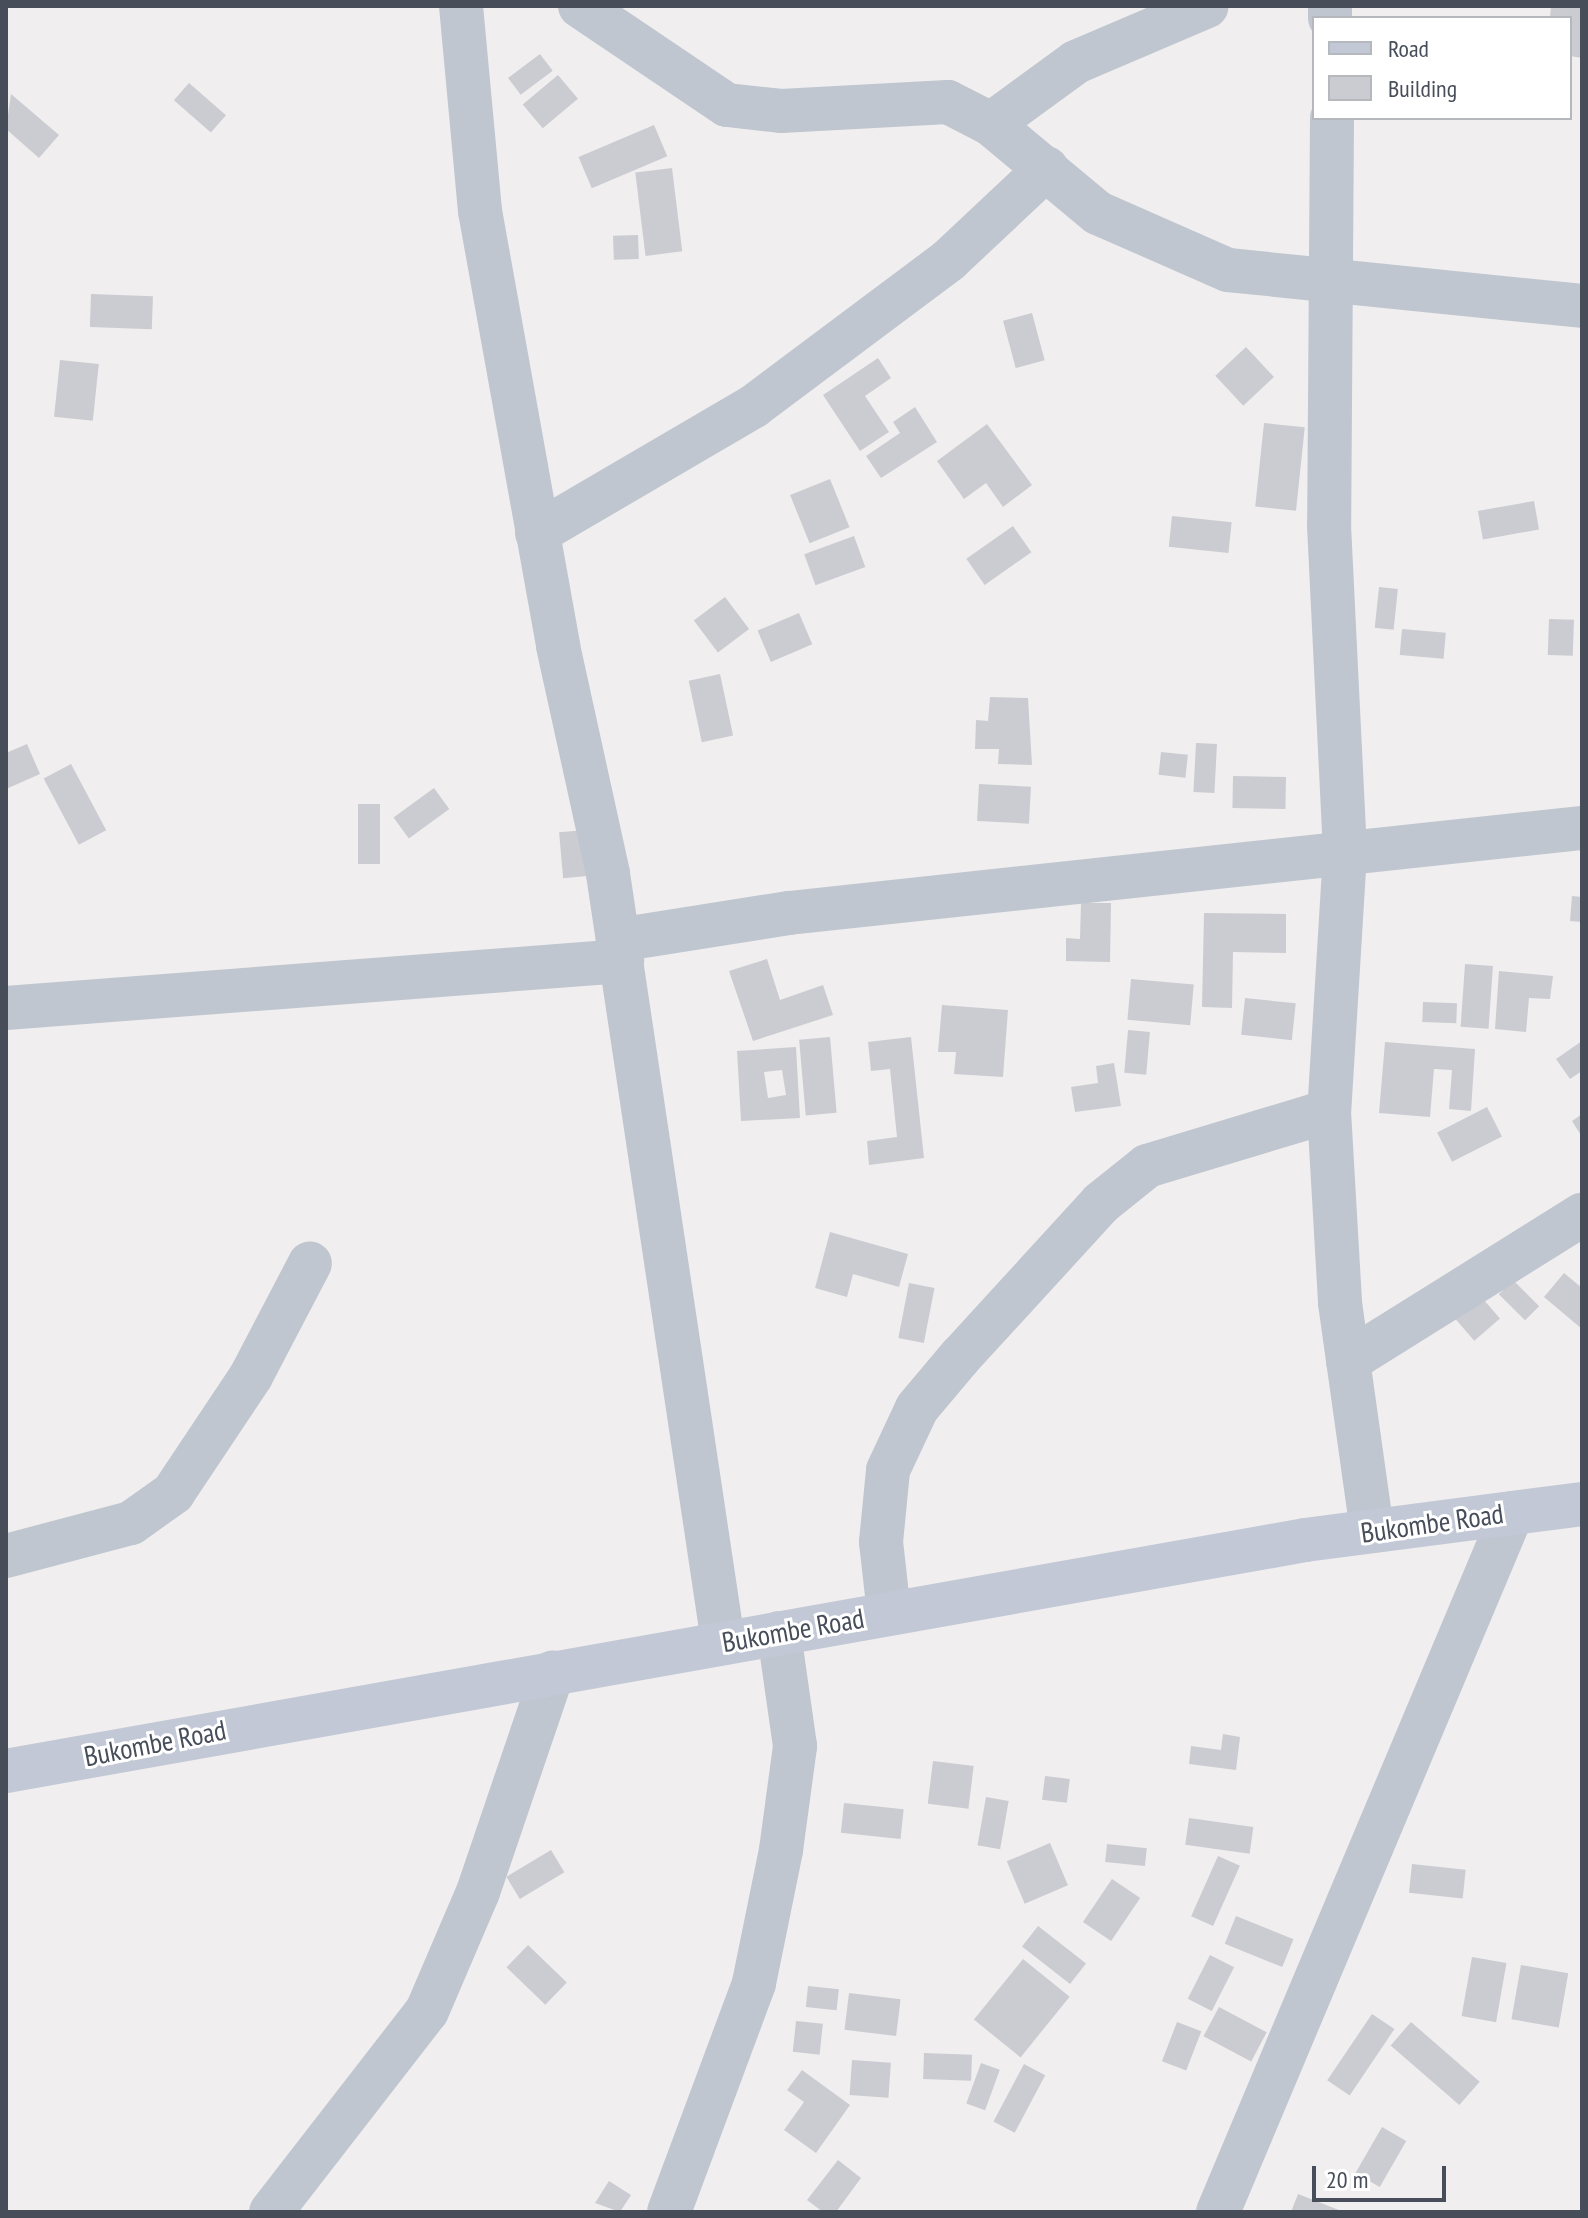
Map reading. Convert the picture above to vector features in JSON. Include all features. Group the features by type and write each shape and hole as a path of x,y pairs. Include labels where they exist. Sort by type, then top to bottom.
{"main road":[{"name":"Bukombe Road","path":"6,1771 723,1642 1372,1531 1582,1504"}],"street":[{"path":"461,6 480,211 537,533 620,951 723,1642"},
{"path":"580,6 727,105 781,111 948,102 991,124 1098,213 1180,254 1331,286 1582,306"},
{"path":"991,124 1076,62 1207,6"},
{"path":"1332,120 1329,525 1345,853 1329,1111 1348,1361 1372,1531"},
{"path":"537,533 754,406 949,260 1047,168"},
{"path":"6,1008 620,951 789,913 1582,828"},
{"path":"889,1613 881,1542 888,1470 917,1408 960,1357 1101,1203 1147,1166 1329,1111"},
{"path":"1348,1361 1582,1215"},
{"path":"6,1556 131,1523 173,1493 251,1376 310,1263"},
{"path":"1218,2212 1512,1513"},
{"path":"669,2212 754,1983 781,1850 795,1746 779,1633"},
{"path":"271,2212 427,2011 478,1892 553,1672"}],"building":[{"path":"1551,6 1582,6 1582,58 1572,56 1572,16 1550,16"},
{"path":"540,54 553,71 521,95 508,78"},
{"path":"558,75 578,99 543,128 523,105"},
{"path":"189,83 226,115 211,133 174,100"},
{"path":"11,94 59,135 39,158 6,129"},
{"path":"654,125 667,156 592,188 579,157"},
{"path":"672,168 682,251 646,256 635,173"},
{"path":"638,235 639,259 614,260 613,236"},
{"path":"91,294 153,296 152,329 90,327"},
{"path":"1032,313 1045,360 1016,368 1003,321"},
{"path":"1246,347 1274,377 1243,406 1215,376"},
{"path":"878,358 891,378 865,396 889,432 860,451 823,395"},
{"path":"60,360 99,364 93,421 54,417"},
{"path":"915,407 937,442 881,478 866,456 900,433 893,422"},
{"path":"1264,423 1305,427 1296,511 1255,507"},
{"path":"987,424 1032,485 1003,507 986,483 964,499 937,461"},
{"path":"830,479 849,527 810,543 790,495"},
{"path":"1534,501 1539,530 1483,539 1478,511"},
{"path":"1172,516 1232,522 1228,553 1169,547"},
{"path":"1013,526 1031,552 985,585 966,559"},
{"path":"854,536 865,567 815,585 804,554"},
{"path":"1379,587 1398,589 1394,630 1375,628"},
{"path":"725,597 749,629 718,652 694,620"},
{"path":"799,613 812,644 771,662 758,631"},
{"path":"1549,619 1574,620 1573,656 1548,655"},
{"path":"1402,629 1446,633 1444,659 1400,655"},
{"path":"720,674 733,736 702,742 689,681"},
{"path":"990,697 1028,698 1032,765 998,764 999,749 975,749 976,720 988,721"},
{"path":"1196,743 1217,744 1214,793 1193,792"},
{"path":"27,744 40,774 6,789 6,753"},
{"path":"1161,752 1188,755 1185,778 1159,775"},
{"path":"71,764 106,830 79,845 44,779"},
{"path":"1233,776 1286,777 1285,809 1232,808"},
{"path":"979,784 1031,787 1029,824 977,821"},
{"path":"434,788 449,809 409,838 394,817"},
{"path":"358,804 380,804 380,864 358,864"},
{"path":"586,830 590,876 563,878 559,832"},
{"path":"1572,896 1582,897 1582,922 1570,921"},
{"path":"1081,903 1111,903 1110,962 1066,961 1066,938 1080,939"},
{"path":"1204,913 1286,914 1286,953 1233,952 1232,1008 1202,1007"},
{"path":"767,959 780,1000 823,985 833,1015 753,1041 729,971"},
{"path":"1465,964 1493,966 1489,1029 1461,1027"},
{"path":"1499,971 1553,976 1550,999 1529,998 1526,1032 1495,1029"},
{"path":"1131,979 1194,984 1190,1025 1127,1020"},
{"path":"1245,998 1296,1003 1292,1040 1241,1035"},
{"path":"1423,1002 1457,1003 1456,1023 1422,1022"},
{"path":"942,1005 1008,1010 1003,1077 954,1074 956,1052 938,1052"},
{"path":"1128,1030 1150,1032 1146,1075 1124,1073"},
{"path":"830,1037 837,1113 806,1115 799,1040"},
{"path":"911,1037 924,1158 869,1165 867,1141 897,1137 890,1069 871,1071 868,1042"},
{"path":"1582,1041 1582,1071 1570,1079 1556,1059"},
{"path":"1385,1042 1475,1049 1471,1111 1449,1109 1452,1070 1434,1069 1430,1117 1379,1113"},
{"path":"796,1047 800,1118 741,1121 737,1051","holes":["782,1070 786,1095 768,1098 764,1072"]},
{"path":"1114,1063 1121,1106 1075,1112 1071,1087 1098,1083 1096,1066"},
{"path":"1487,1107 1502,1136 1452,1162 1437,1132"},
{"path":"1582,1114 1582,1137 1572,1121"},
{"path":"830,1232 908,1254 899,1287 853,1274 847,1297 815,1288"},
{"path":"1564,1273 1582,1288 1582,1329 1544,1297"},
{"path":"1513,1280 1539,1306 1525,1320 1499,1294"},
{"path":"909,1283 935,1288 924,1343 898,1338"},
{"path":"1477,1292 1500,1318 1474,1341 1451,1314"},
{"path":"1223,1734 1240,1737 1236,1770 1189,1764 1191,1746 1221,1750"},
{"path":"933,1761 974,1766 968,1809 928,1804"},
{"path":"1045,1776 1070,1779 1067,1803 1042,1800"},
{"path":"986,1797 1009,1801 1000,1849 977,1845"},
{"path":"844,1803 904,1809 901,1839 841,1833"},
{"path":"1189,1818 1253,1827 1250,1854 1185,1845"},
{"path":"1050,1843 1068,1885 1025,1904 1007,1861"},
{"path":"1107,1844 1147,1848 1145,1866 1105,1862"},
{"path":"551,1850 564,1872 520,1899 506,1877"},
{"path":"1218,1856 1240,1866 1213,1926 1191,1916"},
{"path":"1412,1864 1466,1870 1463,1898 1409,1893"},
{"path":"1112,1879 1140,1898 1111,1941 1083,1922"},
{"path":"1236,1916 1293,1939 1282,1967 1225,1944"},
{"path":"1038,1926 1086,1964 1070,1984 1022,1946"},
{"path":"528,1945 567,1983 545,2005 506,1967"},
{"path":"1210,1955 1234,1967 1212,2011 1188,1999"},
{"path":"1472,1957 1506,1963 1496,2022 1462,2016"},
{"path":"1023,1959 1070,1997 1021,2057 974,2020"},
{"path":"1521,1965 1568,1973 1559,2027 1511,2019"},
{"path":"808,1986 839,1989 837,2010 806,2007"},
{"path":"849,1993 901,1999 896,2036 844,2030"},
{"path":"1219,2007 1267,2032 1251,2061 1204,2036"},
{"path":"1372,2014 1394,2029 1350,2095 1327,2080"},
{"path":"796,2021 823,2024 820,2055 793,2052"},
{"path":"1177,2022 1201,2031 1186,2071 1162,2061"},
{"path":"1411,2022 1480,2082 1459,2105 1391,2045"},
{"path":"924,2053 972,2055 971,2081 923,2079"},
{"path":"852,2060 891,2063 888,2098 850,2095"},
{"path":"981,2063 1000,2070 985,2110 966,2103"},
{"path":"1024,2064 1045,2075 1015,2133 993,2121"},
{"path":"802,2070 850,2105 816,2153 784,2130 804,2102 787,2090"},
{"path":"1382,2127 1406,2141 1380,2187 1356,2173"},
{"path":"838,2160 861,2178 836,2212 823,2212 807,2200"},
{"path":"609,2181 631,2195 620,2212 595,2203"},
{"path":"1298,2194 1344,2212 1291,2212"}]}
